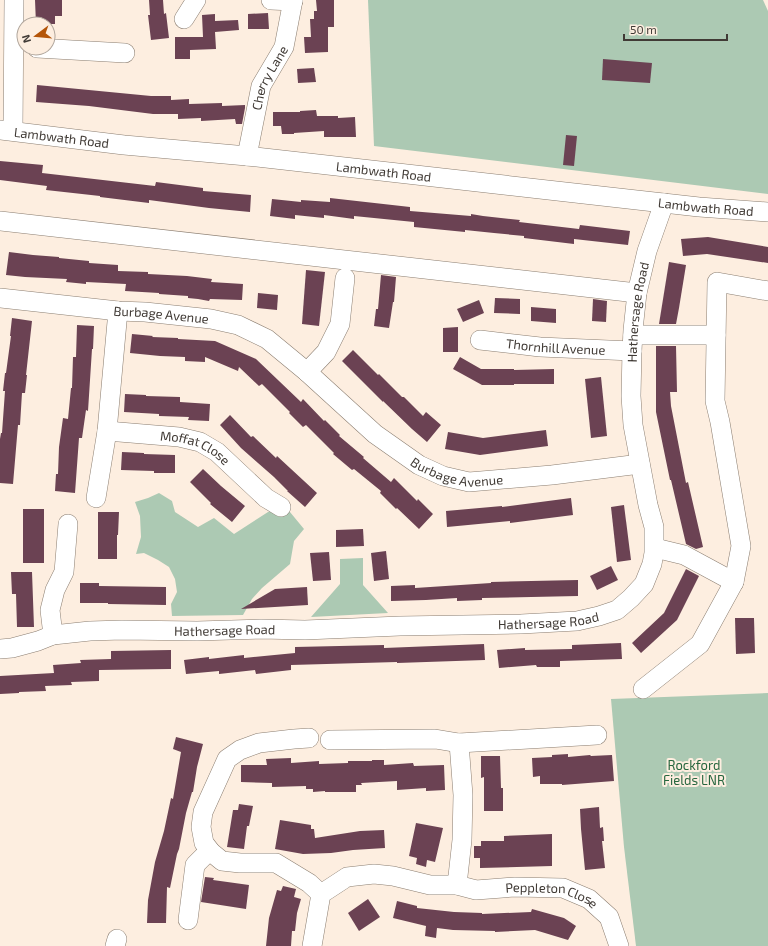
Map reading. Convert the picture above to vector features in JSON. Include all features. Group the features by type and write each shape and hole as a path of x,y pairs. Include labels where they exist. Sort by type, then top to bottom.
{"street":[{"path":"7,130 14,0"},
{"path":"184,19 196,0"},
{"path":"271,0 293,0"},
{"name":"Cherry Lane","path":"247,156 261,86 284,47 293,0"},
{"path":"56,49 124,53"},
{"name":"Lambwath Road","path":"7,130 124,145 247,156 699,207 768,212"},
{"name":"Hathersage Road","path":"0,649 12,648 38,641 52,635 90,631 197,631 261,629 306,630 400,626 521,624 577,621 617,610 644,584 652,564 654,548 654,527 648,506 633,425 631,396 632,343 637,293 648,251 664,203"},
{"path":"0,221 637,293"},
{"path":"307,372 326,352 340,324 345,278"},
{"path":"643,689 700,644 734,582 741,546 720,422 715,401 717,282 768,290"},
{"name":"Burbage Avenue","path":"0,298 118,311 145,312 211,319 238,325 267,339 307,372 375,434 419,465 443,476 469,482 552,475 640,464"},
{"path":"96,498 107,431 118,311"},
{"name":"Thornhill Avenue","path":"480,340 540,347 632,343 716,334"},
{"name":"Moffat Close","path":"107,431 179,437 200,442 217,452 268,505"},
{"path":"52,635 50,610 55,590 64,572 68,524"},
{"path":"654,548 684,556 734,582"},
{"path":"330,740 435,739 459,743 597,735"},
{"path":"309,738 259,743 224,754 203,812 201,827 204,843 210,851 222,860 240,863 276,863 309,883 321,894 312,946"},
{"path":"457,885 462,840 463,795 459,743"},
{"path":"188,920 195,865 210,851"},
{"name":"Peppleton Close","path":"321,894 347,877 374,874 393,876 430,885 457,885 476,890 515,887 563,888 589,899 609,917 619,946"}],"green space":[{"path":"368,0 763,0 768,11 768,194 374,146"},
{"path":"159,493 172,501 175,512 198,527 214,518 234,534 268,512 285,506 304,529 294,541 290,564 262,588 252,599 243,615 172,616 171,604 177,592 175,579 169,567 144,553 136,554 141,537 140,516 135,502"},
{"path":"363,558 363,585 388,613 311,617 340,584 340,559"},
{"name":"Rockford Fields LNR","path":"768,693 768,946 636,946 624,847 611,699"}],"building":[{"path":"35,0 62,0 62,16 36,16"},
{"path":"149,0 163,0 169,38 151,40 148,15 150,15"},
{"path":"316,0 334,0 334,27 328,27 328,52 305,53 304,37 311,37 310,19 314,19 314,11 317,11"},
{"path":"268,13 269,29 248,29 248,14"},
{"path":"215,14 215,21 238,20 239,30 215,32 216,49 190,50 190,59 175,59 175,37 203,37 202,15"},
{"path":"603,59 652,63 650,83 602,80"},
{"path":"314,68 316,82 298,83 297,69"},
{"path":"37,85 151,96 171,96 171,100 189,99 189,104 222,103 222,106 245,105 245,108 242,124 236,124 235,119 201,121 201,118 178,119 178,114 153,114 89,106 36,102"},
{"path":"316,110 317,116 338,116 338,118 355,117 356,137 324,137 324,131 282,134 281,126 273,126 273,112 300,112"},
{"path":"566,135 577,136 574,166 563,165"},
{"path":"0,161 43,165 42,173 155,186 156,182 203,188 203,191 251,195 250,212 149,200 149,203 46,190 47,186 0,180"},
{"path":"330,198 410,207 410,211 471,216 471,214 520,220 519,222 579,229 580,225 630,231 628,245 574,239 574,244 524,238 524,236 414,227 414,222 354,216 354,219 324,215 324,218 295,215 295,219 270,216 272,199 301,202 301,200 330,202"},
{"path":"708,237 768,247 768,263 707,254 683,256 681,239"},
{"path":"9,252 89,261 89,263 118,265 118,271 187,276 212,279 211,282 243,284 242,300 210,299 209,301 188,298 188,296 125,291 126,284 86,282 86,284 66,282 67,279 6,275"},
{"path":"669,262 686,265 676,324 659,324"},
{"path":"306,270 325,272 319,326 302,324"},
{"path":"381,275 396,277 394,302 389,328 374,326 376,309 378,309"},
{"path":"258,293 278,295 277,310 257,308"},
{"path":"495,298 520,299 520,314 494,313"},
{"path":"593,299 607,301 606,322 592,321"},
{"path":"479,300 484,313 463,322 457,309"},
{"path":"531,307 556,309 556,323 531,321"},
{"path":"12,318 32,321 25,393 22,393 20,425 18,425 13,484 0,483 0,439 2,433 5,391 3,391 11,336"},
{"path":"77,325 94,326 88,411 86,410 82,438 79,438 75,493 55,491 63,418 68,419 72,388 73,357 76,357"},
{"path":"458,327 458,352 443,352 443,328"},
{"path":"132,334 153,336 152,337 215,341 256,359 301,402 303,399 340,435 339,436 364,457 363,458 391,482 394,478 417,501 418,499 433,514 419,529 380,493 381,491 333,454 334,453 306,425 303,427 262,384 259,386 239,367 238,371 205,357 205,362 185,361 185,357 130,353"},
{"path":"656,346 676,346 677,392 670,392 671,406 686,483 688,482 703,547 696,549 686,544 670,480 656,412"},
{"path":"353,350 423,416 426,412 441,425 427,442 383,402 342,361"},
{"path":"460,357 481,369 554,369 554,384 482,385 453,369"},
{"path":"601,377 607,436 591,438 585,379"},
{"path":"125,394 180,397 180,402 210,404 209,421 188,420 189,417 159,416 159,414 124,412"},
{"path":"230,415 251,437 253,436 276,458 277,456 317,493 305,507 241,448 220,425"},
{"path":"546,430 548,446 480,455 445,449 448,432 483,438"},
{"path":"122,452 175,455 175,473 121,470"},
{"path":"203,469 245,506 232,522 210,504 211,503 190,482"},
{"path":"571,498 573,515 510,523 510,521 447,527 446,511 502,507"},
{"path":"624,505 631,560 617,562 611,507"},
{"path":"23,509 44,509 44,563 23,563"},
{"path":"98,512 119,512 117,559 98,559"},
{"path":"363,529 364,546 336,547 336,530"},
{"path":"386,551 389,579 374,581 371,553"},
{"path":"329,552 331,580 313,581 310,553"},
{"path":"611,566 618,580 597,590 590,576"},
{"path":"686,569 699,576 677,620 641,653 632,643 664,613"},
{"path":"11,572 32,572 34,627 17,627 16,594 12,594"},
{"path":"578,580 578,596 482,598 482,600 457,601 457,598 391,601 391,586 415,585 415,588 491,582"},
{"path":"80,583 99,583 99,586 166,587 166,605 80,603"},
{"path":"307,587 308,605 241,609 275,589"},
{"path":"735,618 754,618 755,653 736,654"},
{"path":"621,643 622,659 560,661 560,667 537,667 536,665 499,668 497,650 525,648 525,650 572,649 572,645"},
{"path":"484,644 485,660 291,665 291,670 256,674 255,670 219,674 219,671 186,674 184,660 244,655 244,658 295,653 295,647 384,645 384,648"},
{"path":"171,650 171,669 99,670 99,681 71,682 72,685 45,686 46,691 0,694 0,676 54,673 53,665 81,663 80,660 111,659 111,651"},
{"path":"176,737 203,744 170,888 167,887 166,923 147,923 148,900 155,862 164,831 171,798 173,799 181,752 173,749"},
{"path":"568,754 568,757 612,755 614,781 562,785 540,784 540,776 533,777 532,758 552,757 552,755"},
{"path":"481,756 500,756 501,788 503,788 503,811 484,811 484,777 481,778"},
{"path":"291,758 291,763 319,761 319,764 348,763 348,761 384,760 384,765 413,763 414,766 444,765 445,790 426,791 426,788 397,790 397,781 361,783 362,785 356,785 356,792 313,792 313,789 306,789 306,786 272,787 272,783 241,782 241,765 267,765 266,759"},
{"path":"239,804 253,806 249,826 247,826 244,849 227,847 233,810 238,810"},
{"path":"599,807 600,828 603,827 604,841 602,841 605,868 585,870 580,809"},
{"path":"280,820 311,825 311,829 314,829 315,838 360,831 384,830 385,848 303,854 275,849"},
{"path":"416,823 443,828 435,862 427,860 426,867 416,864 417,858 409,856"},
{"path":"552,834 552,866 480,868 480,858 474,858 474,846 481,846 481,841 504,841 504,836"},
{"path":"205,877 214,878 213,880 249,885 246,909 201,902"},
{"path":"283,886 296,889 294,897 301,899 297,913 295,931 292,931 291,946 266,946 269,918 277,890 281,891"},
{"path":"368,899 380,917 359,931 348,913"},
{"path":"397,901 417,906 417,908 482,914 531,912 532,909 564,918 576,926 568,940 535,930 495,932 437,928 436,938 425,936 426,926 393,918"}]}
